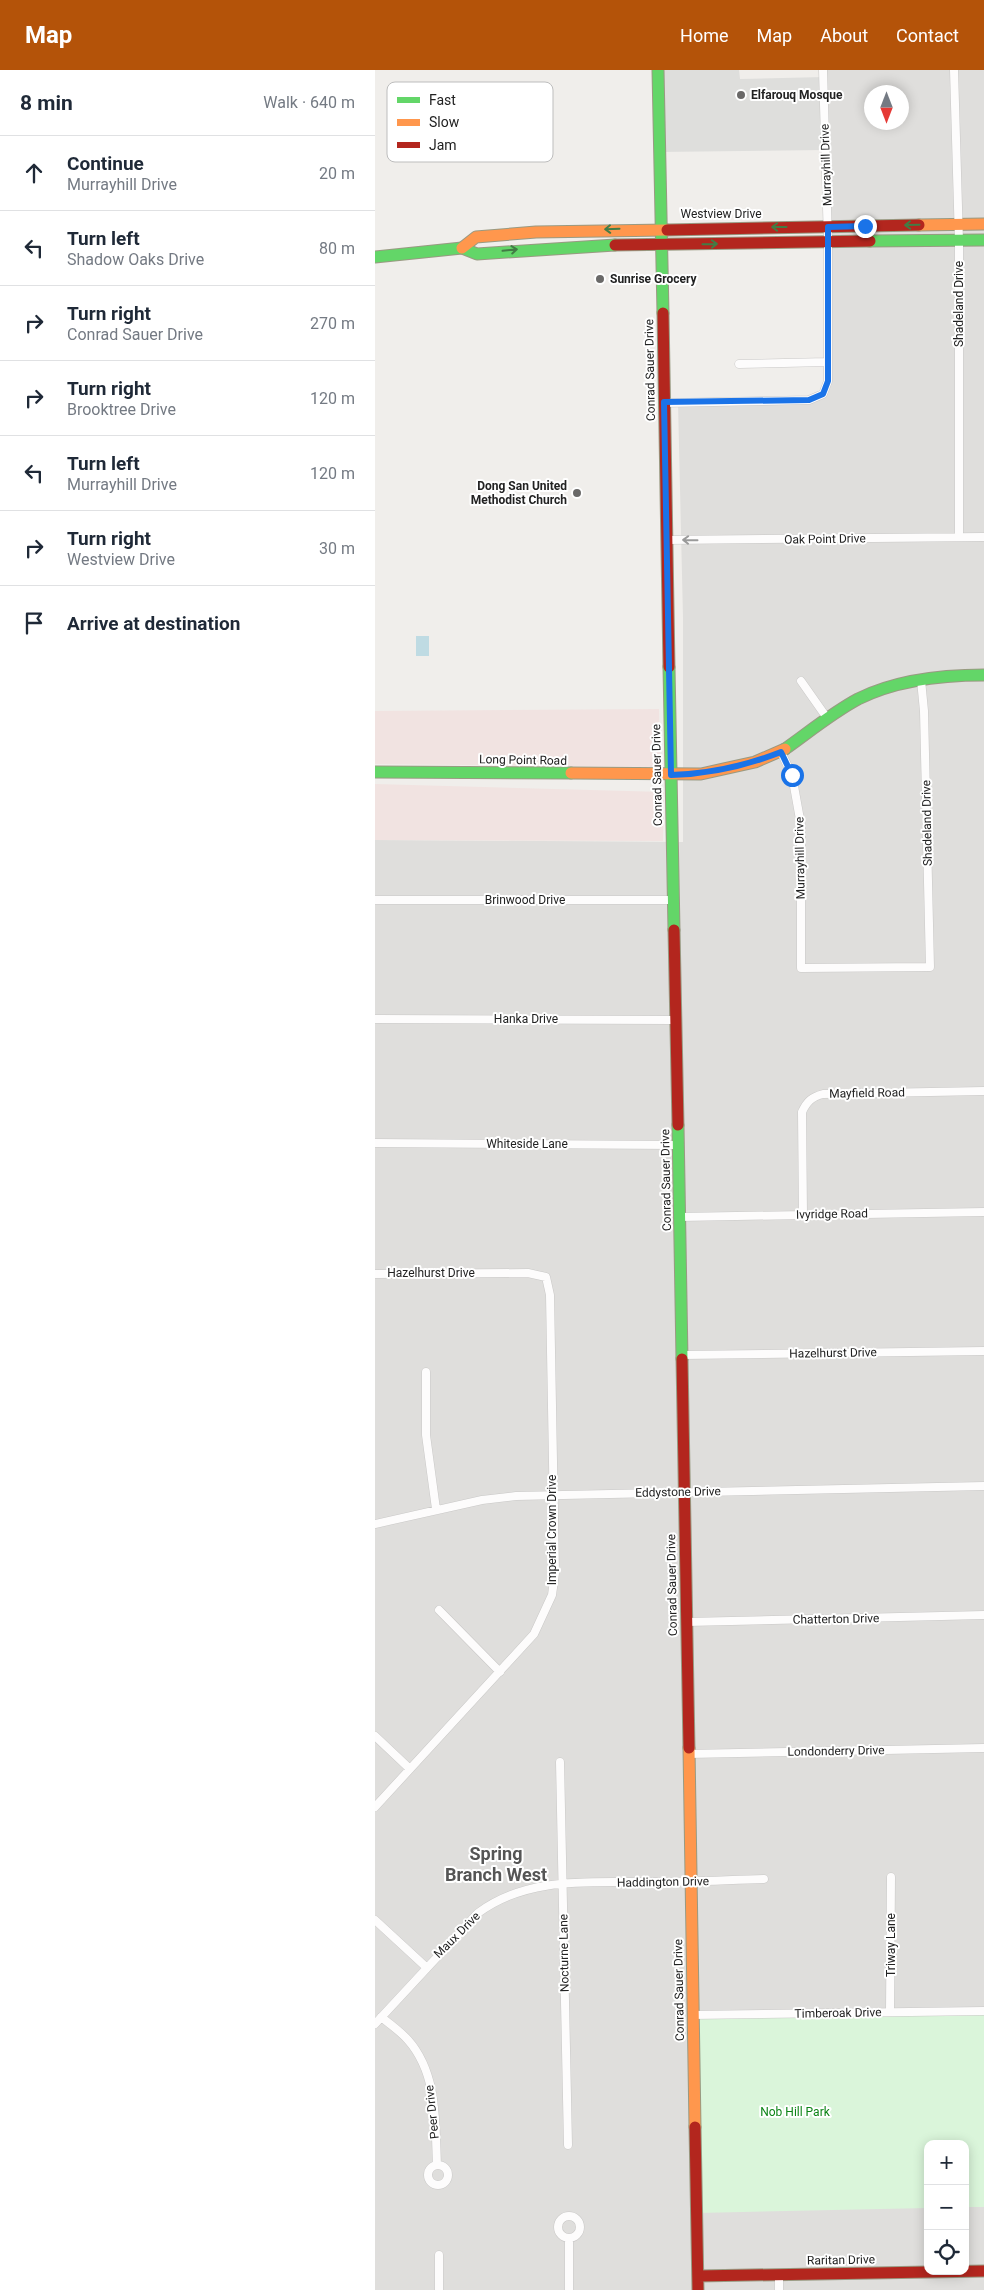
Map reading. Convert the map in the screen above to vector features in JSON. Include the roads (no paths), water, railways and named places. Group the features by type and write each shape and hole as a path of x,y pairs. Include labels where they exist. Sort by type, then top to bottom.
{"street":[{"name":"Conrad Sauer Drive","path":"658,70 678,1145 681,1217 687,1754 698,2290"},
{"name":"Murrayhill Drive","path":"664,402 809,400 823,394 828,381 828,227 823,70"},
{"name":"Shadeland Drive","path":"954,70 959,224 959,537"},
{"name":"Westview Drive","path":"462,248 476,237 536,232 661,228 984,224"},
{"name":"Westview Drive","path":"375,257 462,248 477,254 544,247 984,240"},
{"path":"739,364 827,362"},
{"name":"Oak Point Drive","path":"667,540 984,537"},
{"name":"Long Point Road","path":"375,772 701,774 731,769 781,752 827,718 857,699 889,686 952,675 984,675"},
{"name":"Shadeland Drive","path":"801,968 930,967 924,710 921,680"},
{"path":"801,681 827,718"},
{"name":"Murrayhill Drive","path":"781,752 792,775 801,825 801,968"},
{"name":"Brinwood Drive","path":"375,900 674,900"},
{"name":"Hanka Drive","path":"375,1019 677,1020"},
{"name":"Mayfield Road","path":"803,1215 802,1112 806,1104 813,1097 823,1094 984,1091"},
{"name":"Whiteside Lane","path":"375,1143 678,1145"},
{"name":"Ivyridge Road","path":"681,1217 984,1212"},
{"name":"Hazelhurst Drive","path":"375,1274 528,1273 546,1277"},
{"name":"Imperial Crown Drive","path":"375,1807 535,1634 552,1595 555,1573 550,1295 546,1277"},
{"name":"Hazelhurst Drive","path":"682,1355 984,1351"},
{"path":"426,1372 426,1435 436,1509"},
{"name":"Eddystone Drive","path":"375,1524 482,1500 553,1495 984,1486"},
{"path":"439,1610 500,1672"},
{"name":"Chatterton Drive","path":"687,1622 984,1615"},
{"path":"375,1736 410,1769"},
{"name":"Londonderry Drive","path":"687,1754 984,1748"},
{"name":"Nocturne Lane","path":"560,1762 568,2145"},
{"name":"Triway Lane","path":"890,2012 891,1877"},
{"name":"Haddington Drive","path":"563,1883 691,1882 764,1879"},
{"name":"Maux Drive","path":"375,2024 472,1919 491,1903 516,1892 563,1883"},
{"path":"375,1920 426,1967"},
{"name":"Timberoak Drive","path":"692,2015 984,2010"},
{"name":"Peer Drive","path":"381,2017 407,2039 426,2069 434,2110 437,2165"},
{"path":"569,2238 569,2290"},
{"path":"439,2255 439,2290"},
{"name":"Raritan Drive","path":"698,2276 984,2271"},
{"path":"779,2275 779,2290"}],"water":[{"path":"416,636 429,636 429,656 416,656"}],"place":[{"name":"Elfarouq Mosque","path":"741,95"},
{"name":"Sunrise Grocery","path":"600,279"},
{"name":"Dong San United Methodist Church","path":"577,493"}],"district":[{"name":"Spring Branch West","path":"496,1864"}],"park label":[{"name":"Nob Hill Park","path":"795,2112"}]}
